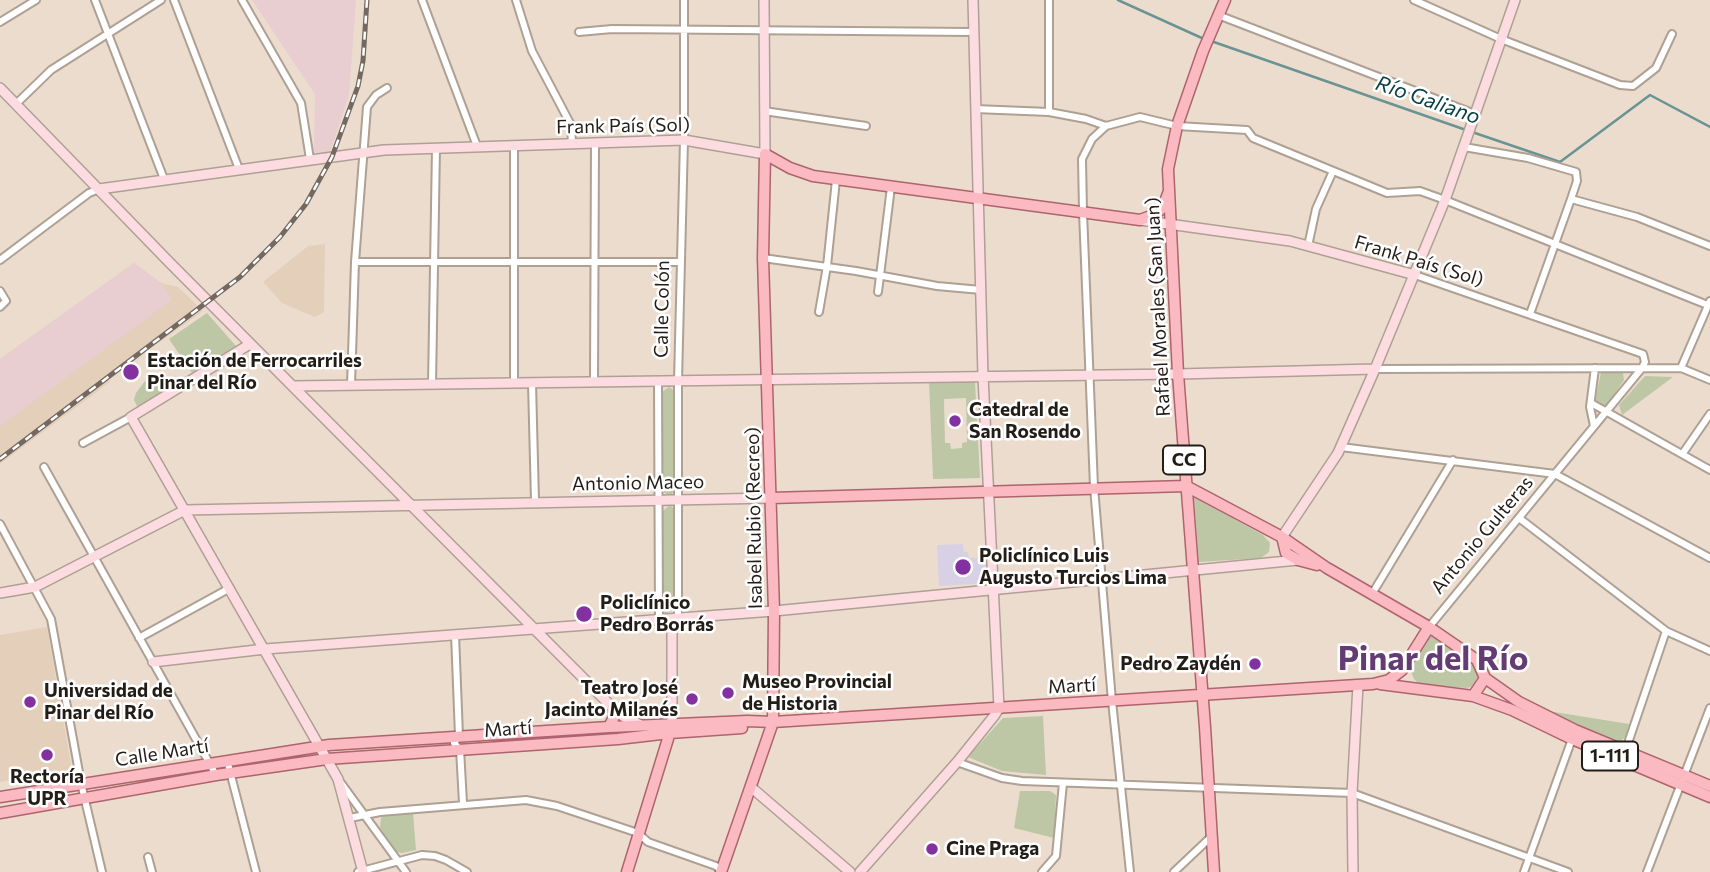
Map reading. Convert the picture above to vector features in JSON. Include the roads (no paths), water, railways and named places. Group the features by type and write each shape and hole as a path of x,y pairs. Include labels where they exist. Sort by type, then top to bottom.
{"main road":[{"name":"Rafael Morales (San Juan)","path":"1214,872 1178,374 1168,169 1177,125 1203,51 1225,0"},
{"name":"Frank País (Sol)","path":"765,154 800,172 836,180 1140,220"},
{"name":"Isabel Rubio (Recreo)","path":"721,872 773,722 774,611 763,258 765,154"},
{"path":"1140,220 1156,214 1163,207 1169,191"},
{"name":"Antonio Maceo","path":"771,498 1186,486 1282,537 1328,568 1429,627"},
{"name":"Antonio Maceo","path":"1282,537 1286,553 1298,560 1328,568"},
{"name":"Antonio Gulteras","path":"1402,670 1429,627"},
{"name":"1-111","path":"1429,627 1477,660 1485,678 1574,735"},
{"path":"1402,670 1404,679 1412,688"},
{"name":"1-111","path":"1373,684 1389,680 1402,670"},
{"path":"1473,696 1485,678"},
{"name":"1-111","path":"1373,684 1473,696 1623,755 1683,781 1710,797"},
{"name":"Martí","path":"325,745 608,727 625,722 671,729 1373,684"},
{"path":"608,727 615,715 613,708"},
{"path":"618,739 625,722"},
{"path":"645,726 658,734 666,746"},
{"name":"Martí","path":"327,759 618,739 658,734 671,729"},
{"name":"Calle Colón","path":"627,872 671,729"},
{"name":"Calle Martí","path":"0,797 325,745"},
{"name":"Calle Martí","path":"0,813 216,775 327,759"},
{"name":"1-111","path":"1683,781 1710,786"}],"street":[{"path":"0,23 36,0"},
{"path":"95,0 164,179"},
{"path":"16,104 51,70 161,0"},
{"path":"174,0 239,169"},
{"path":"242,0 301,103 310,159"},
{"path":"422,0 477,146"},
{"path":"516,0 532,51 570,125 572,143"},
{"name":"Calle Colón","path":"671,729 680,500 678,381 684,140 684,0"},
{"path":"764,0 765,154"},
{"path":"860,872 957,762 999,708 977,197 973,0"},
{"path":"1049,0 1049,112"},
{"path":"1414,0 1501,39 1620,85 1633,86 1656,68 1672,34"},
{"path":"1282,537 1340,447 1375,369 1445,200 1515,0"},
{"path":"1218,15 1475,114"},
{"path":"579,32 612,29 973,32"},
{"path":"0,88 625,722"},
{"path":"351,385 355,262 367,107 376,95 387,88"},
{"path":"975,109 1049,112 1106,126"},
{"path":"764,111 866,126"},
{"path":"1130,872 1094,487 1083,212 1082,159 1092,139 1106,126 1140,117 1177,125 1247,130 1253,138 1387,194 1420,191 1709,304 1681,368"},
{"name":"Frank País (Sol)","path":"99,189 364,152 436,148 684,140 765,154"},
{"path":"594,382 596,142"},
{"path":"1465,143 1576,172 1577,181 1530,314"},
{"path":"514,145 514,383"},
{"path":"432,384 436,148"},
{"path":"1308,246 1315,209 1333,171"},
{"path":"819,312 836,180"},
{"path":"878,292 891,187"},
{"path":"0,260 89,193 99,189"},
{"path":"1571,199 1637,217 1710,246"},
{"name":"Frank País (Sol)","path":"1140,220 1290,241 1415,275 1643,354 1644,365"},
{"path":"763,258 827,266 937,286 981,290"},
{"path":"355,262 681,262"},
{"path":"0,291 6,300 3,305"},
{"path":"83,443 250,344"},
{"path":"293,386 1089,376 1644,365 1681,368 1710,380"},
{"name":"Antonio Gulteras","path":"1429,627 1644,365"},
{"path":"1594,426 1591,403 1595,368"},
{"name":"Calle Colón","path":"658,381 659,621"},
{"path":"531,383 535,501"},
{"path":"314,407 318,391 326,386"},
{"path":"1591,403 1710,470"},
{"path":"1683,453 1710,414"},
{"path":"131,416 265,649 325,745 327,759 338,779 406,872"},
{"path":"1340,447 1555,474 1710,558"},
{"path":"1372,594 1452,460"},
{"path":"44,467 216,775"},
{"path":"386,505 392,495 391,484"},
{"name":"Antonio Maceo","path":"0,593 35,587 185,510 771,498"},
{"path":"430,522 431,510 440,504"},
{"path":"1519,517 1666,631 1710,651"},
{"path":"0,524 51,619 81,783 102,872"},
{"path":"153,662 265,649 774,611 1298,560"},
{"path":"139,638 230,588"},
{"path":"1623,755 1666,631"},
{"path":"455,634 459,736 454,743 460,749 463,803"},
{"path":"1353,872 1352,793 1358,685"},
{"path":"1647,872 1710,708"},
{"path":"1524,872 1574,735"},
{"path":"227,760 256,872"},
{"path":"957,762 1002,778 1062,783 1352,793 1568,872"},
{"path":"338,779 350,818 361,872 422,855 435,856 467,872"},
{"path":"1042,872 1056,856 1062,783"},
{"path":"752,788 850,872"},
{"path":"350,818 463,803 526,800 557,806 638,833 648,842 716,866 721,872"},
{"path":"373,826 375,816 380,812"},
{"path":"1174,872 1212,836"},
{"path":"148,857 152,872"}],"waterway":[{"name":"Río Galiano","path":"1118,0 1204,39"},
{"name":"Río Galiano","path":"1211,41 1466,130"},
{"name":"Río Galiano","path":"1472,132 1560,162 1650,95 1710,127"}],"railway":[{"path":"0,459 240,277 280,237 306,204 332,157 358,86 363,61 367,0"}],"place":[{"name":"Estación de Ferrocarriles Pinar del Río","path":"131,372"},
{"name":"Catedral de San Rosendo","path":"955,421"},
{"name":"Policlínico Luis Augusto Turcios Lima","path":"963,567"},
{"name":"Policlínico Pedro Borrás","path":"584,614"},
{"name":"Pedro Zaydén","path":"1255,664"},
{"name":"Museo Provincial de Historia","path":"728,693"},
{"name":"Teatro José Jacinto Milanés","path":"692,699"},
{"name":"Universidad de Pinar del Río","path":"30,702"},
{"name":"Rectoría UPR","path":"47,755"},
{"name":"Cine Praga","path":"932,849"}],"district":[{"name":"Pinar del Río","path":"1433,659"}]}
